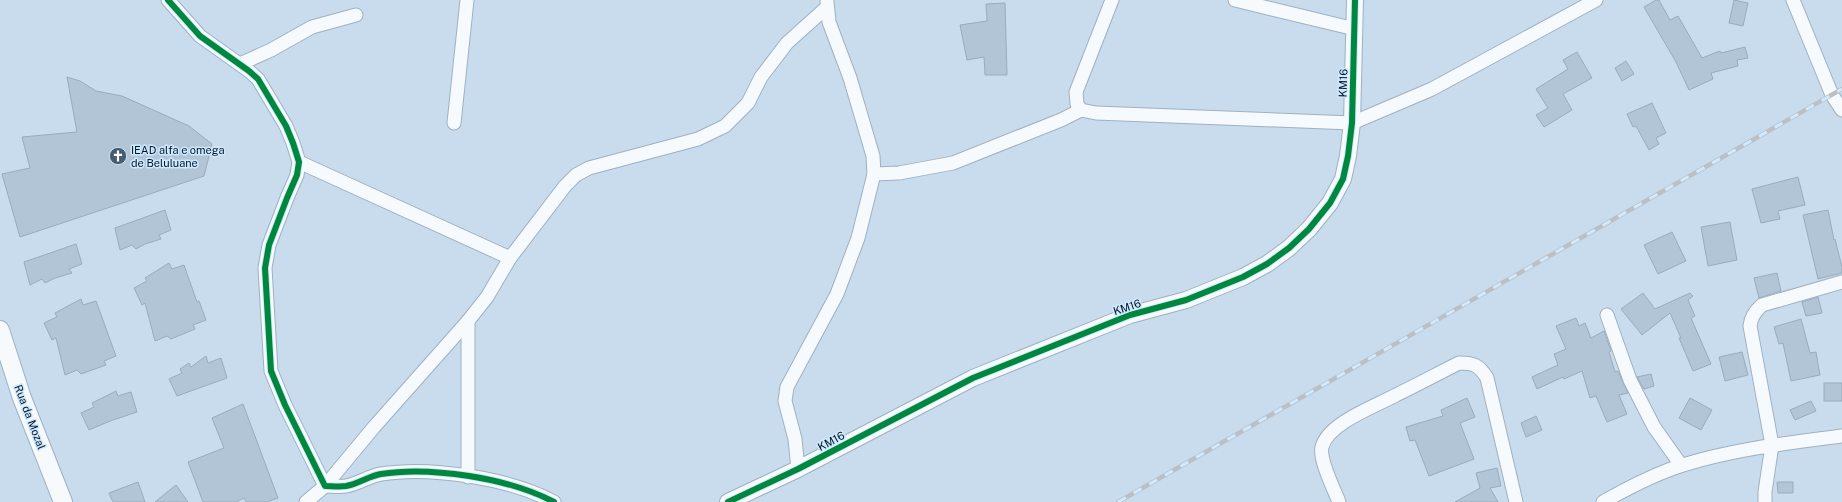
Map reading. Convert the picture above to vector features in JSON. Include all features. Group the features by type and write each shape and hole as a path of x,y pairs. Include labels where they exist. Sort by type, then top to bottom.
{"main road":[{"name":"Rua da Mozal","path":"0,330 22,398 63,502"}],"street":[{"path":"168,0 200,36 240,64 258,79 286,126 293,143 299,162 297,175 286,198 269,245 265,268 271,371 285,405 325,486"},
{"path":"454,123 467,0"},
{"path":"1081,110 1077,104 1076,92 1112,0"},
{"path":"1235,0 1355,29"},
{"name":"KM16","path":"728,502 798,469 973,378 1130,315 1186,300 1243,277 1267,264 1289,248 1310,229 1330,203 1343,179 1348,156 1352,122 1355,0"},
{"path":"874,174 907,172 953,163 1020,135 1061,120 1081,110 1096,113 1352,122 1432,89 1596,0"},
{"path":"1793,0 1832,94 1842,110"},
{"path":"798,469 795,438 785,401 787,387 837,294 858,238 874,174 873,156 850,78 829,22 826,4"},
{"path":"306,502 325,486 374,427 468,321 487,296 510,258 576,175 589,168 698,139 725,126 748,103 761,77 787,43 826,4"},
{"path":"240,64 271,50 312,27 356,15"},
{"path":"299,162 510,258"},
{"path":"1765,502 1765,492 1772,445 1750,326 1751,320 1755,311 1762,305 1842,282"},
{"path":"1607,315 1634,387 1654,427 1681,465"},
{"path":"468,321 468,477"},
{"path":"1339,502 1322,456 1322,447 1326,439 1338,427 1358,413 1459,363 1468,363 1480,367 1487,378 1516,502"},
{"path":"1603,502 1620,492 1681,465 1722,454 1772,445 1842,436"},
{"path":"325,486 346,486 380,474 420,471 487,479 542,496 554,502"}],"building":[{"path":"1656,0 1659,0 1670,20 1678,16 1702,58 1720,51 1721,53 1745,47 1748,58 1737,60 1738,66 1711,73 1713,79 1689,90 1676,62 1644,7"},
{"path":"1734,0 1748,3 1743,26 1729,23"},
{"path":"1005,3 1007,75 985,75 984,57 967,60 960,25 987,21 986,4"},
{"path":"1577,52 1592,78 1563,94 1572,110 1544,127 1536,115 1548,108 1536,89 1568,69 1563,60"},
{"path":"1626,61 1634,74 1622,81 1615,68"},
{"name":"IEAD alfa e omega de Beluluane","path":"67,77 80,81 96,91 122,96 189,126 212,144 204,176 20,237 2,174 30,168 22,137 77,132"},
{"path":"1652,103 1666,133 1656,138 1659,144 1649,150 1636,126 1633,127 1627,114"},
{"path":"1798,177 1805,205 1778,211 1780,219 1761,223 1752,189"},
{"path":"165,210 171,230 159,235 161,239 145,244 136,249 132,245 120,250 115,228"},
{"path":"1828,210 1834,240 1835,239 1842,267 1842,273 1818,279 1803,215"},
{"path":"1730,222 1737,260 1708,266 1701,227"},
{"path":"1672,232 1686,261 1658,274 1644,245"},
{"path":"76,244 82,264 69,269 72,273 55,278 45,283 42,279 30,285 24,262"},
{"path":"169,263 172,269 184,265 197,302 199,301 206,320 193,325 195,329 171,339 167,336 155,341 145,303 142,305 134,288 147,281 145,278"},
{"path":"1777,273 1781,291 1759,298 1754,278"},
{"path":"1643,293 1655,309 1690,293 1693,296 1688,300 1695,316 1691,318 1711,364 1693,371 1670,313 1642,335 1621,309"},
{"path":"1818,297 1822,313 1806,316 1802,302"},
{"path":"81,299 83,305 96,301 116,356 104,361 106,365 81,374 77,370 65,375 56,338 52,340 44,323 57,317 55,313"},
{"path":"1576,318 1579,326 1585,323 1591,338 1604,331 1611,351 1609,352 1615,372 1618,371 1628,393 1619,395 1627,414 1607,422 1596,396 1590,398 1582,371 1564,379 1563,377 1537,389 1532,377 1558,365 1554,354 1566,349 1556,326"},
{"path":"1801,319 1810,353 1816,352 1820,375 1791,381 1783,343 1779,344 1774,327"},
{"path":"1742,352 1748,375 1725,381 1719,357"},
{"path":"206,356 208,363 221,358 227,378 177,396 169,379 182,373 180,369 189,363 191,367"},
{"path":"1651,374 1654,386 1644,389 1637,377"},
{"path":"1824,383 1842,383 1842,401 1824,401"},
{"path":"116,391 118,396 131,392 137,412 89,430 81,413 94,407 92,403"},
{"path":"1467,398 1475,417 1460,423 1474,459 1429,476 1415,440 1410,441 1406,427 1443,416 1441,410"},
{"path":"1690,398 1712,410 1701,430 1679,418"},
{"path":"1811,401 1816,411 1795,420 1790,410"},
{"path":"243,404 278,498 267,502 246,502 244,498 236,502 203,502 188,462 224,448 212,418"},
{"path":"1536,416 1542,430 1526,437 1521,423"},
{"path":"1497,468 1501,486 1490,488 1498,502 1455,502 1480,488 1476,473"},
{"path":"138,482 145,502 113,502 109,493"},
{"path":"1777,482 1793,482 1793,493 1778,493"},
{"path":"176,485 188,502 155,502"}],"railway":[{"path":"1118,502 1842,89"}],"cycle path":[{"path":"168,0 200,36 258,79 286,126 293,143 299,162 297,175 269,245 265,268 271,371 285,405 325,486 346,486 381,474 401,472 445,473 492,480 515,486 554,502"},
{"path":"728,502 798,469 973,378 1130,315 1186,300 1243,277 1267,264 1289,248 1309,229 1330,203 1343,179 1348,156 1352,123 1355,0"}],"place":[{"name":"IEAD alfa e omega de Beluluane","path":"118,156"}]}
